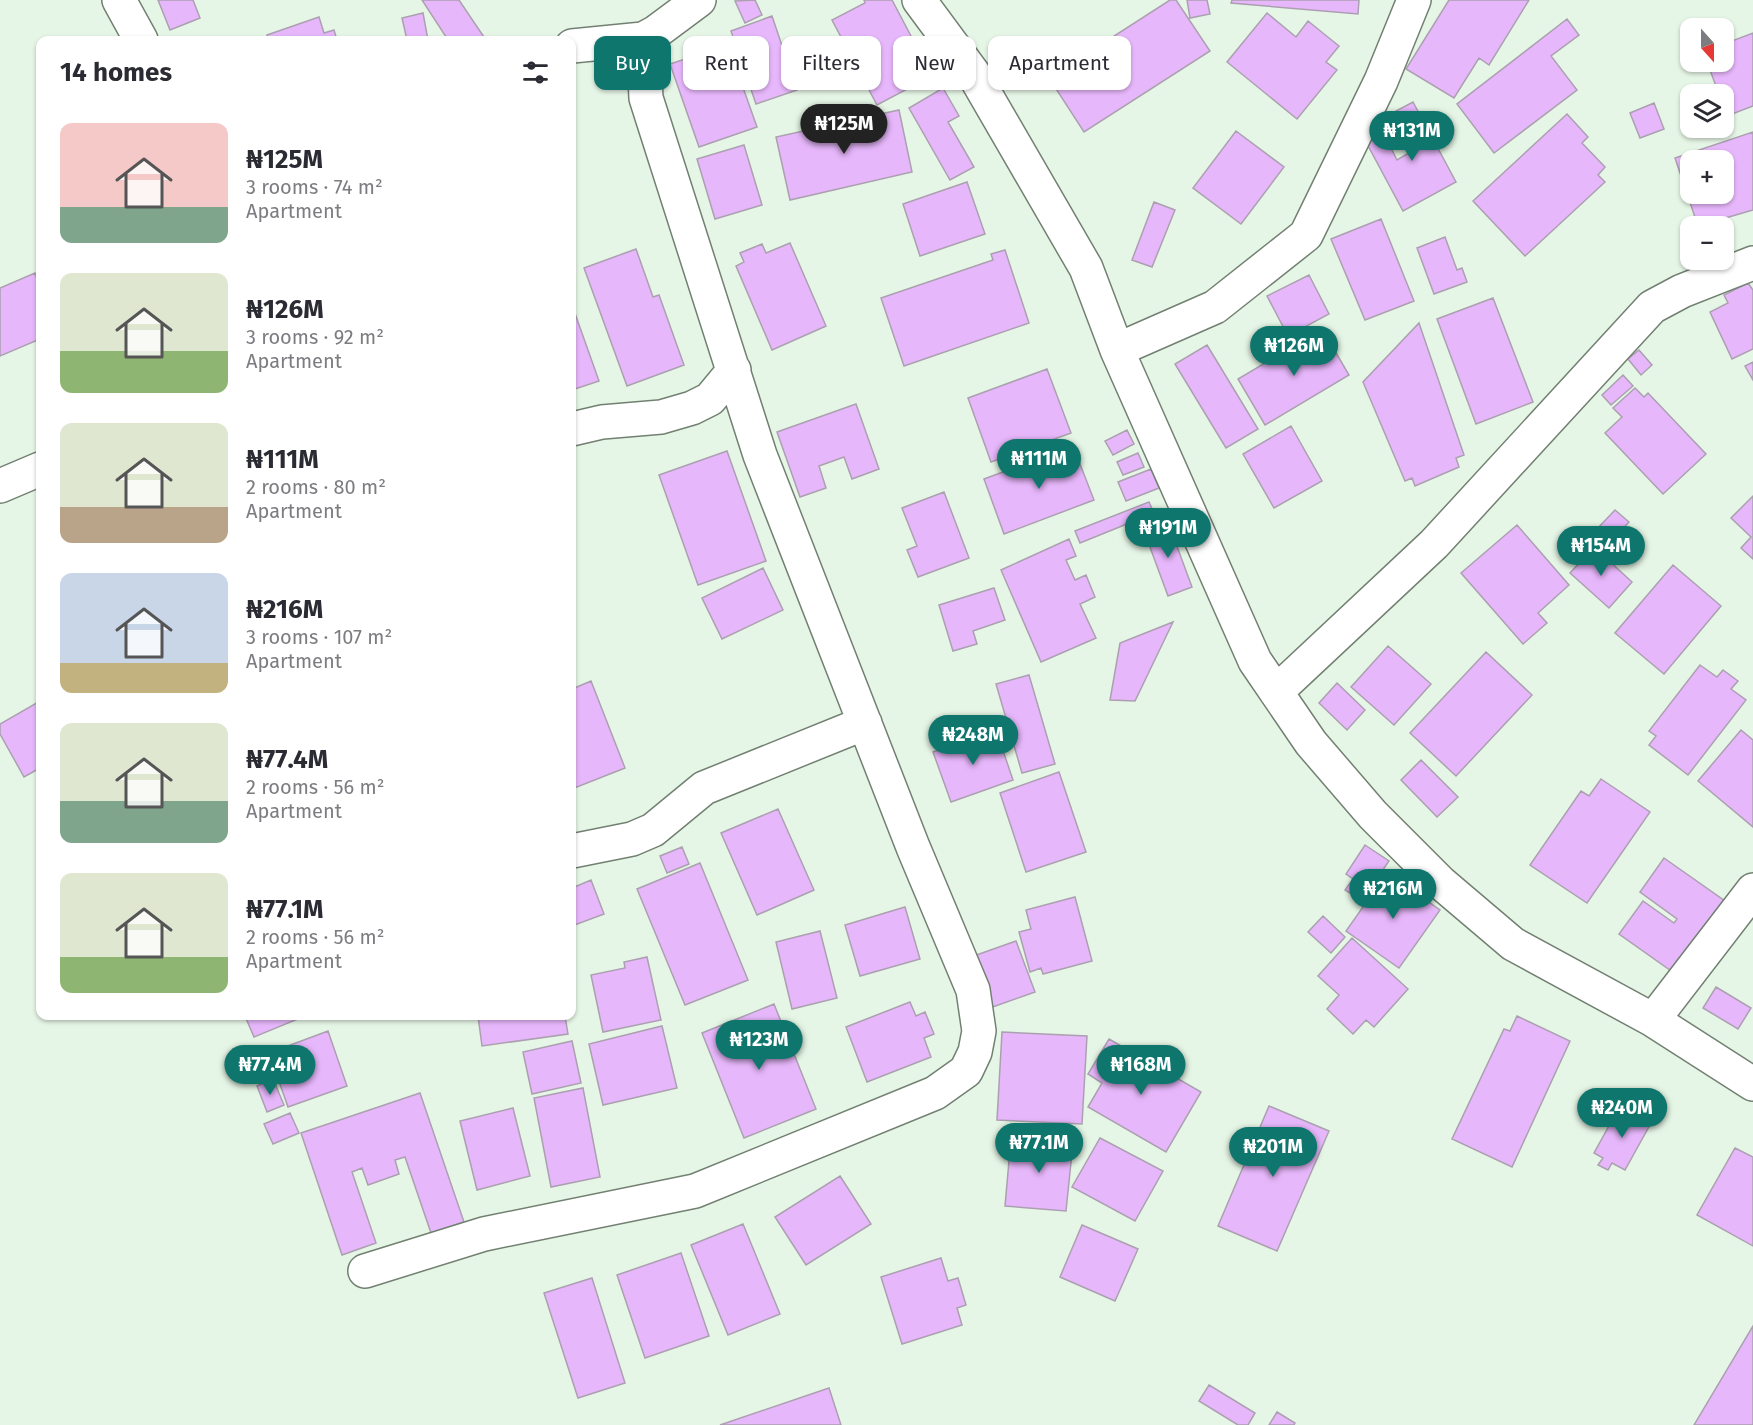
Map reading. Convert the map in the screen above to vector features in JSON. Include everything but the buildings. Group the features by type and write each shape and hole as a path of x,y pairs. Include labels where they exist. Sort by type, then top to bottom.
{"street":[{"path":"119,0 139,36"},
{"path":"649,36 699,0"},
{"path":"919,0 973,73 1086,268 1118,350 1255,661 1311,742 1373,815 1440,882 1514,944 1653,1020 1753,1084"},
{"path":"1118,350 1215,307 1306,236 1381,81 1414,0"},
{"path":"576,46 594,44"},
{"path":"365,1271 484,1234 695,1191 935,1093 966,1071 975,1052 980,1031 973,990 913,847 760,455 646,98 646,90"},
{"path":"1276,692 1434,544 1652,307 1682,291 1753,263"},
{"path":"576,428 602,422 661,417 692,408 710,399 734,370"},
{"path":"0,486 36,471"},
{"path":"576,850 643,835 653,830 704,788 865,723"},
{"path":"1653,1020 1753,890"}]}
